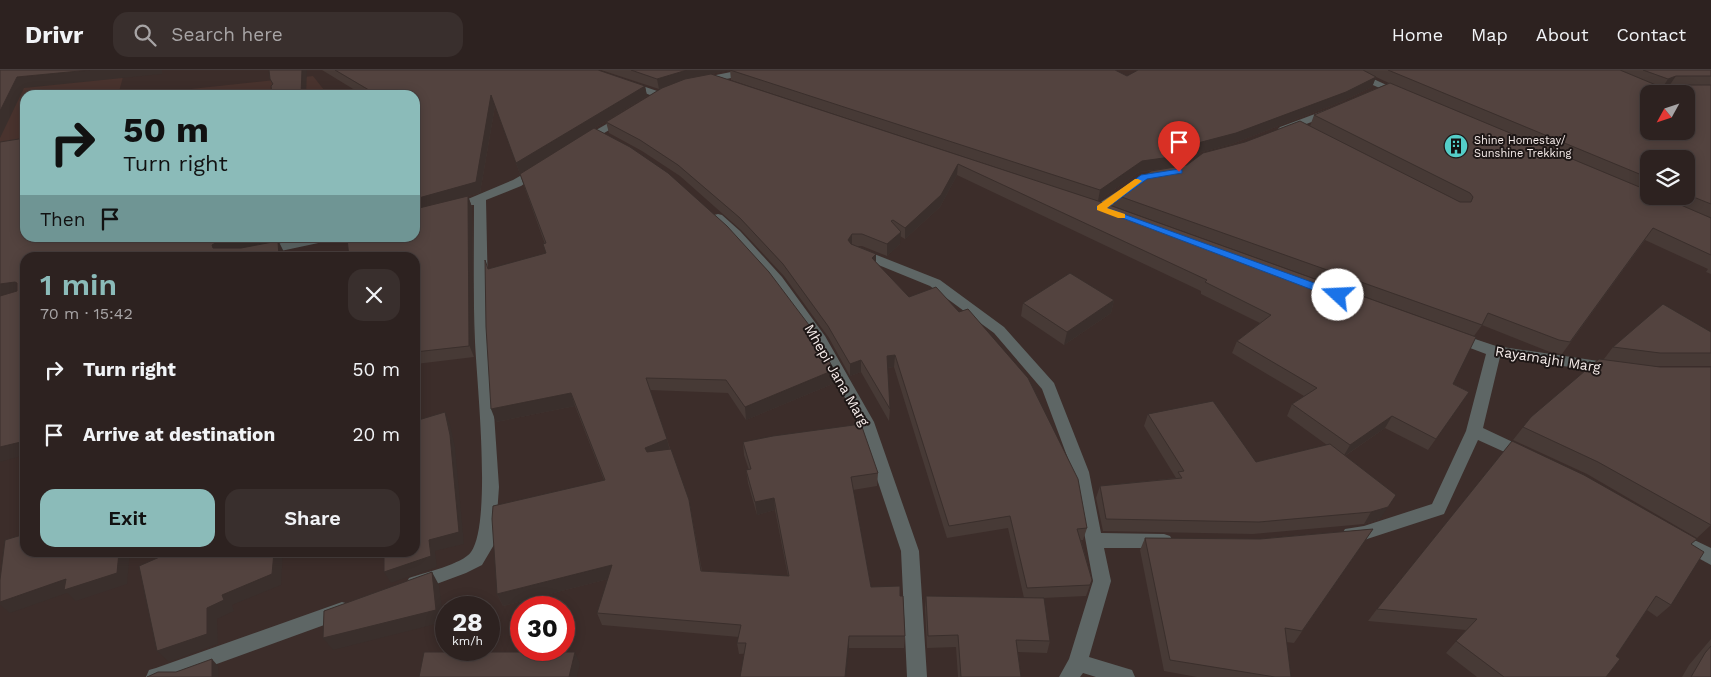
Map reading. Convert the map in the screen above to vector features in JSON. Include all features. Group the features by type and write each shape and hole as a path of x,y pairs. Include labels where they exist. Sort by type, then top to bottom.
{"street":[{"path":"692,84 756,70"},
{"path":"1345,70 1412,99"},
{"path":"573,148 663,94 614,79"},
{"path":"711,79 739,88"},
{"path":"1370,94 1385,87"},
{"path":"1270,135 1346,106"},
{"path":"1295,125 1312,134"},
{"path":"596,133 613,142"},
{"path":"462,204 480,200 517,183 549,163"},
{"path":"1119,215 1096,207 1144,177"},
{"path":"395,591 460,568 476,560 486,543 491,487 482,340 480,200"},
{"name":"Mhepi Jana Marg","path":"705,207 735,234 777,280 820,339 866,422 910,551 917,677"},
{"path":"241,252 260,244 281,242"},
{"path":"857,251 935,283 999,330 1049,387 1081,472 1102,581 1074,670 1125,677"},
{"name":"Rayamajhi Marg","path":"1439,332 1494,351 1629,371"},
{"path":"1336,535 1364,533 1438,509 1474,431 1494,351"},
{"path":"1474,431 1545,464"},
{"path":"1670,533 1711,557"},
{"path":"1094,540 1184,542"},
{"path":"156,677 358,604"}],"shaded area":[{"path":"0,70 125,70 119,90 20,90 20,161 0,164"},
{"path":"313,76 324,90 182,90"}],"building":[{"path":"0,70 90,70 17,77 0,111"},
{"path":"269,70 302,70 301,90 271,90 273,84 270,79"},
{"path":"335,70 598,70 645,86 516,163 491,95 476,182 420,198 420,90 369,90"},
{"path":"631,70 687,70 657,79"},
{"path":"730,70 1115,70 1127,76 1138,70 1363,70 1376,77 1346,92 1236,133 1194,144 1178,156 1142,161 1100,190"},
{"path":"1388,70 1620,70 1656,85 1640,85 1640,140 1695,140 1695,85 1711,85 1711,204 1695,198 1695,150 1640,150 1640,174"},
{"path":"1643,70 1711,70 1711,76 1676,76 1668,79"},
{"path":"711,74 1098,201 1476,337 1453,384 1469,392 1436,439 1392,416 1350,445 1292,404 1317,388 1237,341 1271,315 1205,282 1207,280 958,164 941,195 905,228 893,220 891,221 901,232 887,244 862,234 852,234 848,240 851,244 876,254 872,258 909,297 936,287 959,312 968,309 1028,378 1078,479 1087,528 1077,529 1092,580 1090,585 1027,588 1010,516 949,526 895,355 887,356 890,409 861,360 850,364 828,326 783,264 740,218 678,165 640,140 606,122 662,88 685,79"},
{"path":"1390,83 1640,187 1640,205 1681,205 1711,218 1711,255 1653,228 1570,342 1559,340 1488,313 1482,325 1116,195 1151,171 1187,165 1203,153 1245,142 1300,121 1460,202 1471,202 1473,197 1470,193 1314,115"},
{"path":"594,128 630,147 668,173 727,226 769,272 812,329 834,370 745,407 726,380 646,378 667,439 645,448 647,452 671,449 689,500 701,571 789,576 774,498 755,502 746,470 751,469 743,442 861,424 878,473 851,477 871,587 900,586 900,596 903,596 905,636 849,636 845,677 740,677 746,643 737,643 741,625 597,613 612,565 497,594 492,519 493,506 605,480 571,393 491,409 486,327 485,260 488,269 546,253 543,244 546,243 520,174"},
{"path":"20,139 20,242 217,242 212,245 213,248 241,248 278,242 279,252 20,252 20,442 0,447 0,296 17,291 17,283 0,284 0,142"},
{"path":"468,196 469,346 420,351 420,252 348,252 347,242 420,242 420,208"},
{"path":"1070,273 1114,300 1067,332 1023,303"},
{"path":"1663,304 1711,332 1711,353 1660,353 1613,347"},
{"path":"1599,359 1660,367 1711,367 1711,525 1598,462 1523,427 1531,417"},
{"path":"1213,401 1256,462 1330,444 1396,495 1388,507 1371,512 1259,522 1106,519 1100,486 1182,478 1178,472 1184,471 1148,414"},
{"path":"445,412 450,435 459,532 429,540 431,556 384,572 384,557 420,557 420,420"},
{"path":"1512,441 1584,475 1697,539 1691,544 1704,552 1671,605 1656,596 1616,656 1620,659 1606,677 1504,677 1456,641 1477,619 1377,609"},
{"path":"1373,529 1302,631 1285,628 1291,677 1275,677 1170,660 1145,538 1260,539"},
{"path":"20,536 20,557 119,557 117,573 64,590 66,579 0,602 0,580 5,540"},
{"path":"160,557 274,557 272,574 222,595 224,600 207,608 207,634 157,651 139,566"},
{"path":"432,572 435,610 323,638 324,611"},
{"path":"926,596 1044,598 1050,641 1016,640 1021,677 961,677 958,635 928,636"},
{"path":"1711,646 1711,677 1691,677 1705,653"},
{"path":"424,652 435,652 435,661 500,661 500,652 510,652 510,661 573,661 569,677 419,677"},
{"path":"212,659 212,677 147,677 158,672 176,672"}],"slow traffic":[{"path":"1121,216 1100,208 1138,181"}],"place":[{"name":"Shine Homestay/ Sunshine Trekking","path":"1456,146"}],"route":[{"path":"1179,172 1144,177 1100,208 1338,295"}]}
